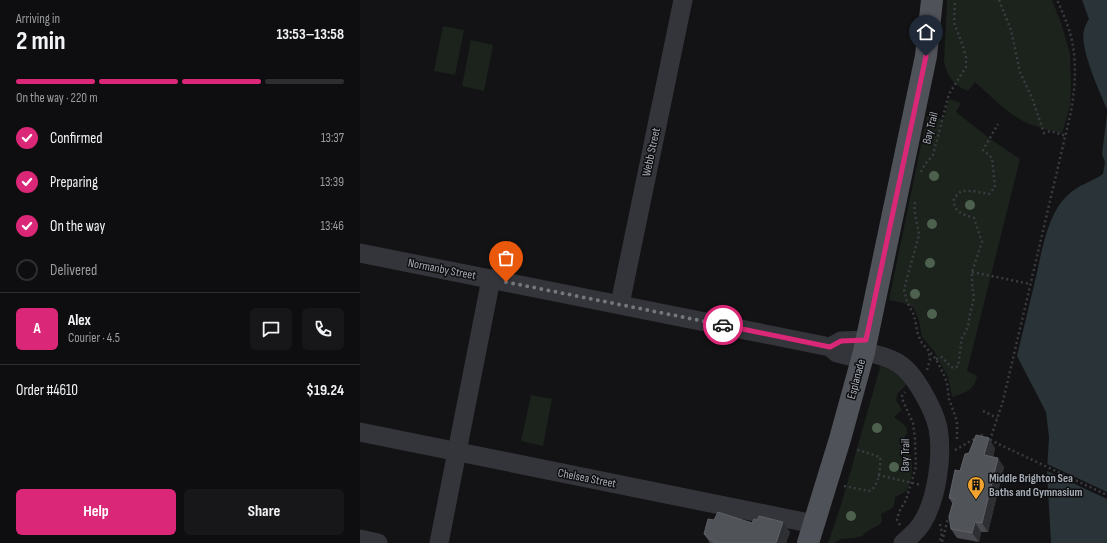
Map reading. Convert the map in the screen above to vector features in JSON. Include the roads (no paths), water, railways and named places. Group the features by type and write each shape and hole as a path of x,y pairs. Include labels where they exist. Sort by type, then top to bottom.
{"main road":[{"name":"Esplanade","path":"811,533 838,446 864,350 926,56 932,0"}],"street":[{"name":"Webb Street","path":"620,304 683,0"},
{"name":"Normanby Street","path":"360,253 830,347 837,353 864,350 880,355 899,364 916,382 932,408 938,428 939,462 933,496 926,516 917,530 907,540"},
{"path":"439,543 491,279"},
{"name":"Chelsea Street","path":"360,432 457,452 811,533"},
{"path":"360,539 378,543"}],"place":[{"name":"Middle Brighton Sea Baths and Gymnasium","path":"976,500"}]}
